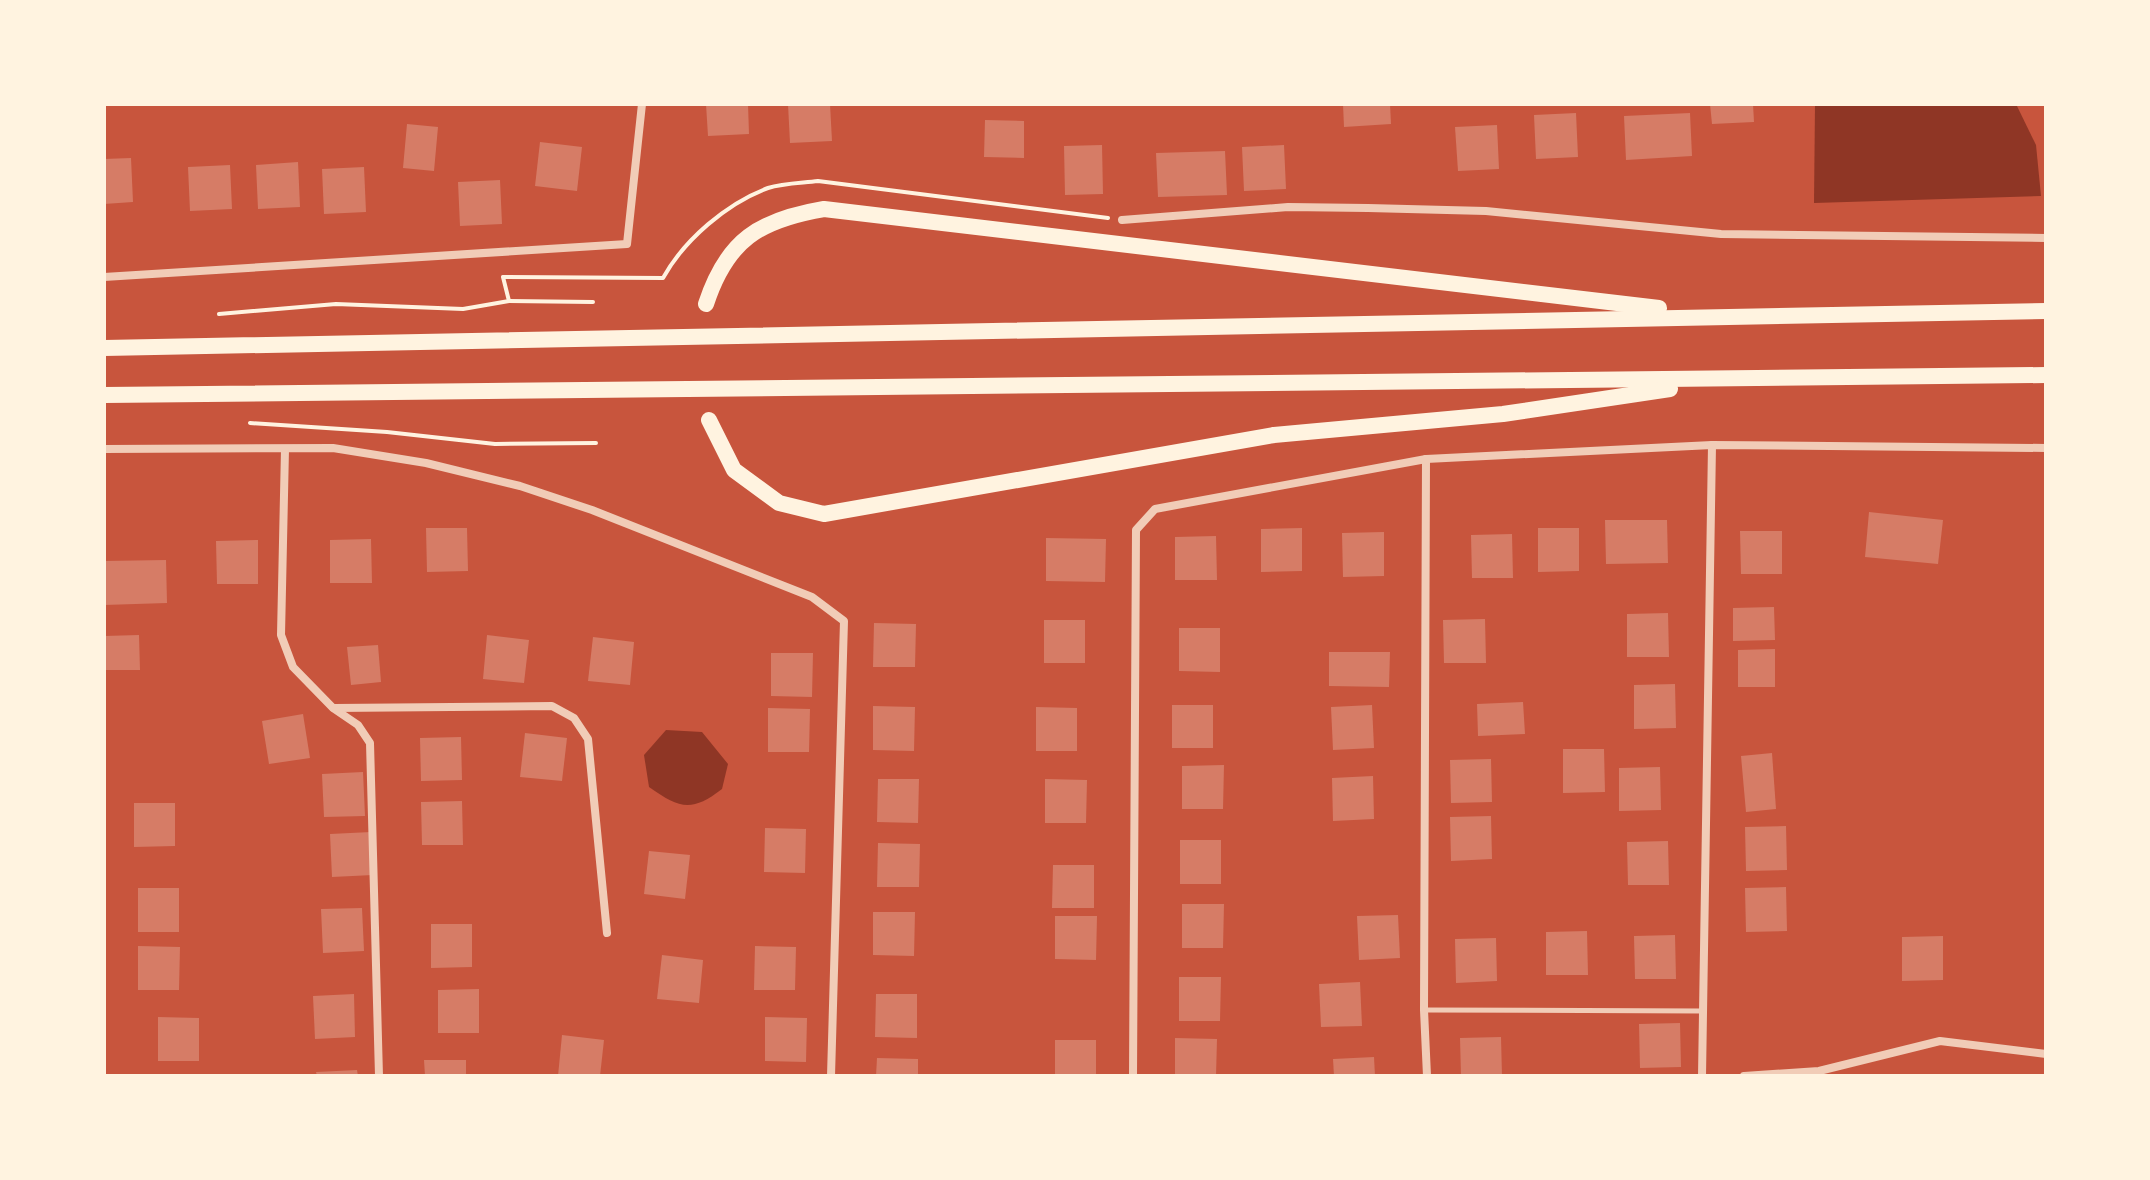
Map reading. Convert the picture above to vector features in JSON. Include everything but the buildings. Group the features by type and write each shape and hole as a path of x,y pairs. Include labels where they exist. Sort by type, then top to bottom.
{"main road":[{"path":"706,304 717,270 749,235 785,216 824,209 1721,315"},
{"path":"104,348 2046,311"},
{"path":"104,395 2046,375"},
{"path":"709,420 734,470 779,503 824,514 1274,435 1503,414 1727,380"}],"street":[{"path":"104,277 627,244 642,104"},
{"path":"1122,220 1288,207 1383,208 1486,211 1721,234 2046,238"},
{"path":"1702,1076 1712,445"},
{"path":"1133,1076 1136,530 1155,509 1426,459 1712,445 2046,448"},
{"path":"104,449 333,448 426,463 520,486 592,510 812,597 844,621 831,1076"},
{"path":"285,449 281,635 293,667 333,708 358,725 370,743 379,1076"},
{"path":"1426,459 1424,1010 1427,1076"},
{"path":"333,708 552,706 574,718 588,739 607,933"},
{"path":"1744,1076 1819,1071 1940,1041 2046,1054"}],"lane":[{"path":"1424,1010 1703,1011"}],"path":[{"path":"509,301 503,277 663,278 700,233 741,201 770,187 818,181 1122,220"},
{"path":"219,314 336,304 463,309 509,301 593,302"},
{"path":"250,423 387,432 495,444 596,443"}],"shaded area":[{"path":"1815,104 2016,104 2036,145 2041,196 1814,203"},
{"path":"666,730 702,732 728,764 722,789 702,802 685,805 669,800 649,787 644,755"}]}
